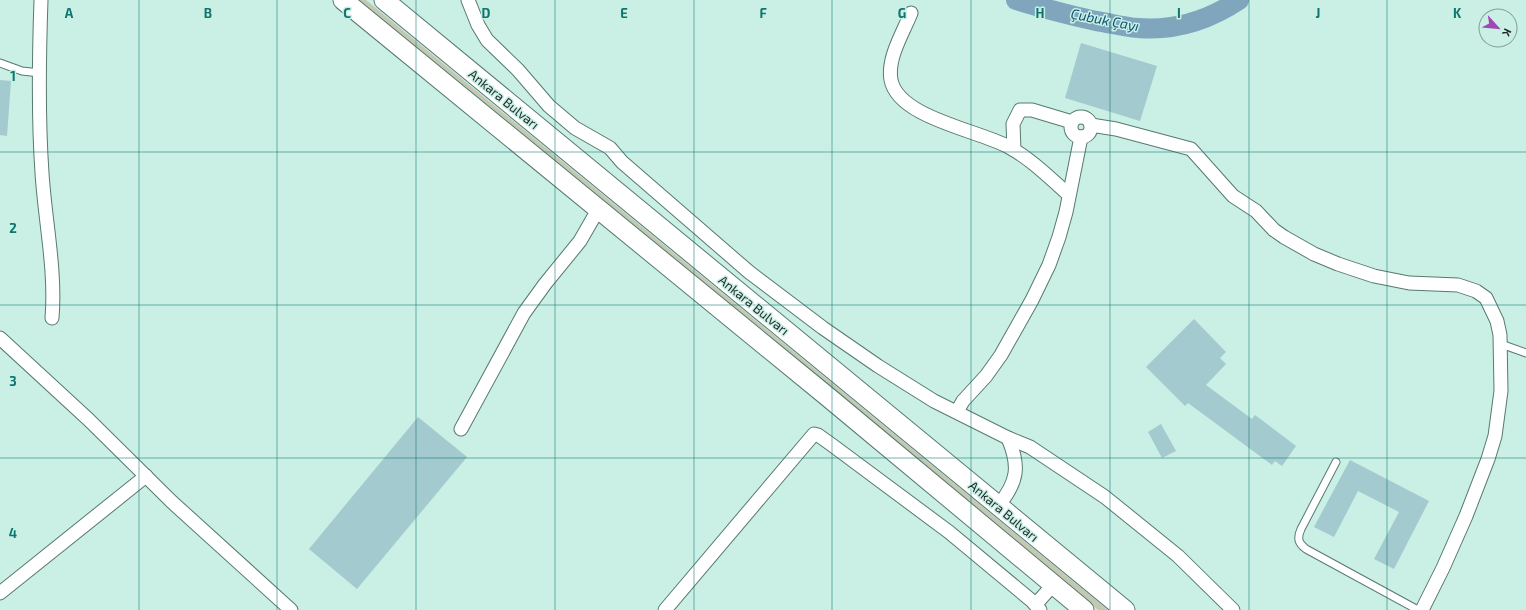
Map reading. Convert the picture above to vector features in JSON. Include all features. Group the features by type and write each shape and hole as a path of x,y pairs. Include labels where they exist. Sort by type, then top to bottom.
{"main road":[{"name":"Ankara Bulvarı","path":"343,0 598,208 1084,610"},
{"name":"Ankara Bulvarı","path":"384,0 1125,610"}],"street":[{"path":"42,0 40,73 42,172 51,261 53,296 52,318"},
{"path":"468,0 478,25 487,40 518,70 549,106 568,123 610,148 628,167 748,272 878,366 934,401 1008,438 1030,447 1057,464 1122,510 1178,556 1233,610"},
{"path":"911,13 892,62 891,81 896,91 908,104 926,115 1014,150 1070,195"},
{"path":"1014,150 1013,124 1020,110 1023,108 1072,122"},
{"path":"1091,125 1089,134 1081,137 1073,133 1071,129 1072,122 1077,118 1082,117 1086,118 1091,125 1116,129 1191,149 1233,196 1256,211 1274,230 1314,254 1363,273 1409,283 1458,285 1476,291 1486,298 1497,321 1500,344 1501,391 1495,436 1488,459 1466,516 1438,580 1422,610"},
{"path":"959,413 959,408 963,401 986,376 1001,355 1032,300 1049,265 1059,237 1070,195 1081,137"},
{"path":"461,428 524,313 545,284 580,242 598,208"},
{"path":"0,338 89,420 172,502 291,610"},
{"path":"665,610 814,434 818,435 832,445 949,532 1038,607 1053,585"},
{"path":"998,506 1012,485 1016,469 1013,451 1008,438"},
{"path":"0,593 146,476"}],"lane":[{"path":"0,63 22,70 40,73"},
{"path":"1500,344 1526,353"},
{"path":"1336,462 1298,535 1301,545 1418,610"}],"green space":[{"path":"358,0 366,0 1108,610 1098,610"}],"building":[{"path":"1081,43 1157,66 1140,121 1065,98"},
{"path":"0,80 11,81 7,136 0,135"},
{"path":"1194,319 1226,352 1220,358 1226,364 1206,385 1252,419 1255,415 1296,446 1282,466 1275,461 1272,465 1188,403 1185,406 1146,367"},
{"path":"418,417 467,457 357,589 309,549"},
{"path":"1161,424 1176,451 1162,458 1148,432"},
{"path":"1350,460 1429,501 1394,569 1374,559 1399,512 1358,491 1334,537 1314,527"}],"waterway":[{"name":"Çubuk Çayı","path":"1016,0 1096,21 1132,27 1151,28 1165,28 1191,23 1216,13 1239,0"}]}
